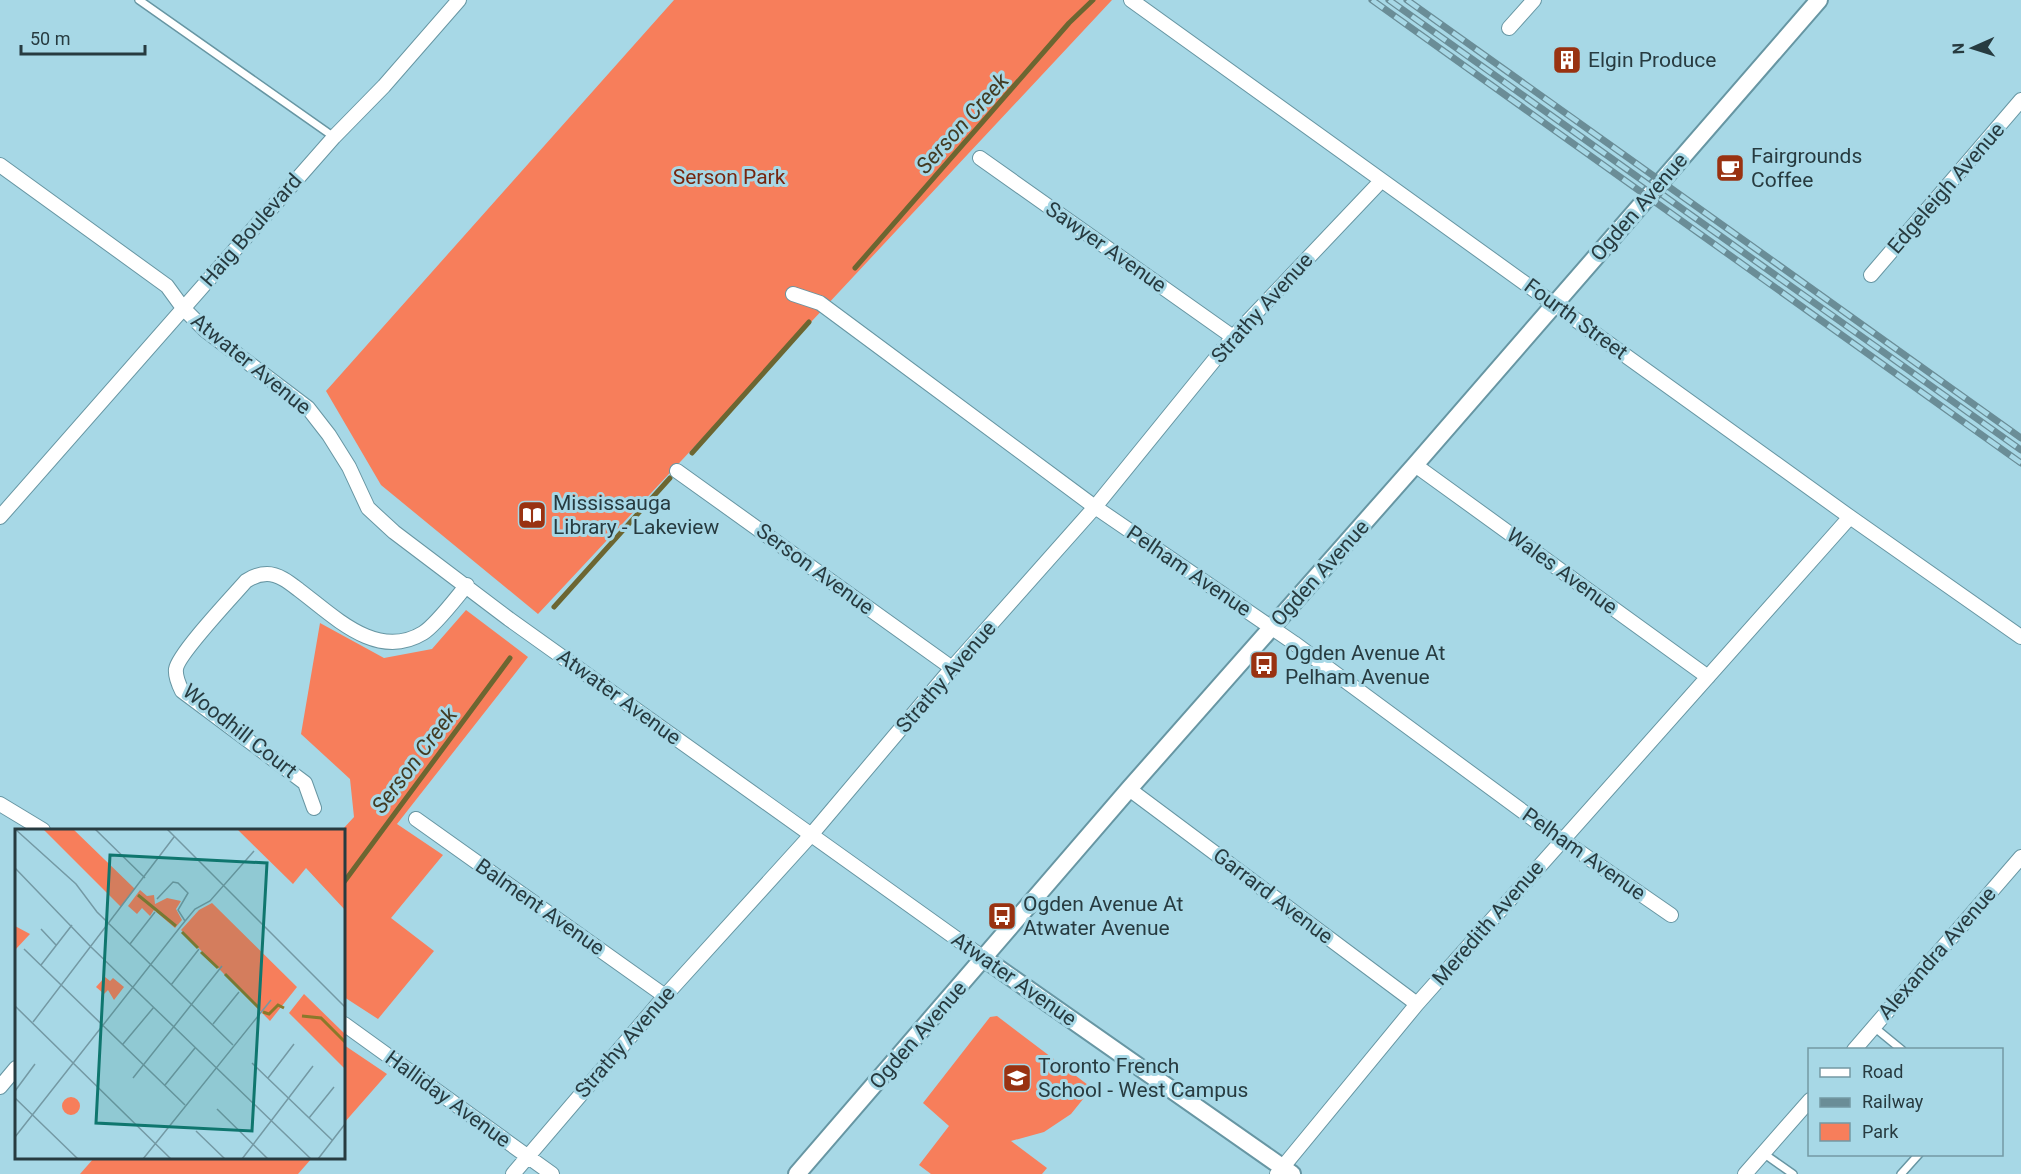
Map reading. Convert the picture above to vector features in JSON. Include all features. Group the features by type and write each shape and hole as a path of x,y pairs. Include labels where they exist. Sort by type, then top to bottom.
{"street":[{"name":"Haig Boulevard","path":"0,518 334,137 384,87 459,0"},
{"name":"Fourth Street","path":"1131,0 1850,517 2021,637"},
{"path":"1509,28 1534,0"},
{"name":"Ogden Avenue","path":"797,1174 985,959 1129,789 1556,305 1648,195 1819,0"},
{"name":"Edgeleigh Avenue","path":"1871,275 2021,100"},
{"name":"Sawyer Avenue","path":"980,158 1233,337"},
{"name":"Atwater Avenue","path":"0,165 167,286 183,308 205,330 308,408 329,435 349,467 368,508 394,532 509,619 1284,1172"},
{"name":"Strathy Avenue","path":"513,1174 665,996 811,835 952,668 1095,507 1233,337 1381,181"},
{"name":"Pelham Avenue","path":"793,294 820,303 1095,507 1271,628 1671,915"},
{"name":"Wales Avenue","path":"1415,465 1708,677"},
{"name":"Serson Avenue","path":"677,471 952,668"},
{"name":"Meredith Avenue","path":"1284,1172 1417,1004 1850,517"},
{"name":"Woodhill Court","path":"314,808 305,783 183,691 178,683 176,668 183,654 246,581 256,575 268,574 283,578 352,630 375,641 392,643 410,640 426,631 467,585"},
{"name":"Garrard Avenue","path":"1129,789 1417,1004"},
{"path":"0,804 39,829"},
{"name":"Balment Avenue","path":"416,819 665,996"},
{"name":"Alexandra Avenue","path":"1856,1048 2021,857"},
{"name":"Halliday Avenue","path":"345,1025 552,1174"},
{"path":"0,1087 15,1069"},
{"path":"1745,1174 1808,1101"}],"lane":[{"path":"139,0 334,137"},
{"path":"1874,1027 1900,1048"},
{"path":"1763,1153 1793,1174"},
{"path":"1901,1174 1918,1156"}],"green space":[{"name":"Serson Park","path":"674,0 1112,0 538,614 381,485 326,391"},
{"path":"466,610 528,657 397,824 443,855 391,918 434,951 378,1019 345,998 345,829 343,829 354,817 350,779 301,734 320,623 384,658 432,649"},
{"path":"997,1016 1092,1088 1071,1114 1044,1132 1011,1141 1047,1168 1042,1174 931,1174 919,1165 949,1126 923,1103 990,1017"},
{"path":"345,1046 387,1074 345,1122"},
{"path":"93,1159 311,1159 298,1174 80,1174"}],"waterway":[{"name":"Serson Creek","path":"855,268 1069,23 1093,0"},
{"name":"Serson Creek","path":"692,453 809,322"},
{"name":"Serson Creek","path":"554,607 670,478"},
{"name":"Serson Creek","path":"345,881 510,658"}],"railway":[{"path":"1372,0 2021,463"},
{"path":"1389,0 2021,450"},
{"path":"1407,0 2021,438"}],"place":[{"name":"Elgin Produce","path":"1567,60"},
{"name":"Fairgrounds Coffee","path":"1730,168"},
{"name":"Mississauga Library - Lakeview","path":"532,515"},
{"name":"Ogden Avenue At Pelham Avenue","path":"1264,665"},
{"name":"Ogden Avenue At Atwater Avenue","path":"1002,916"},
{"name":"Toronto French School - West Campus","path":"1017,1078"}]}
